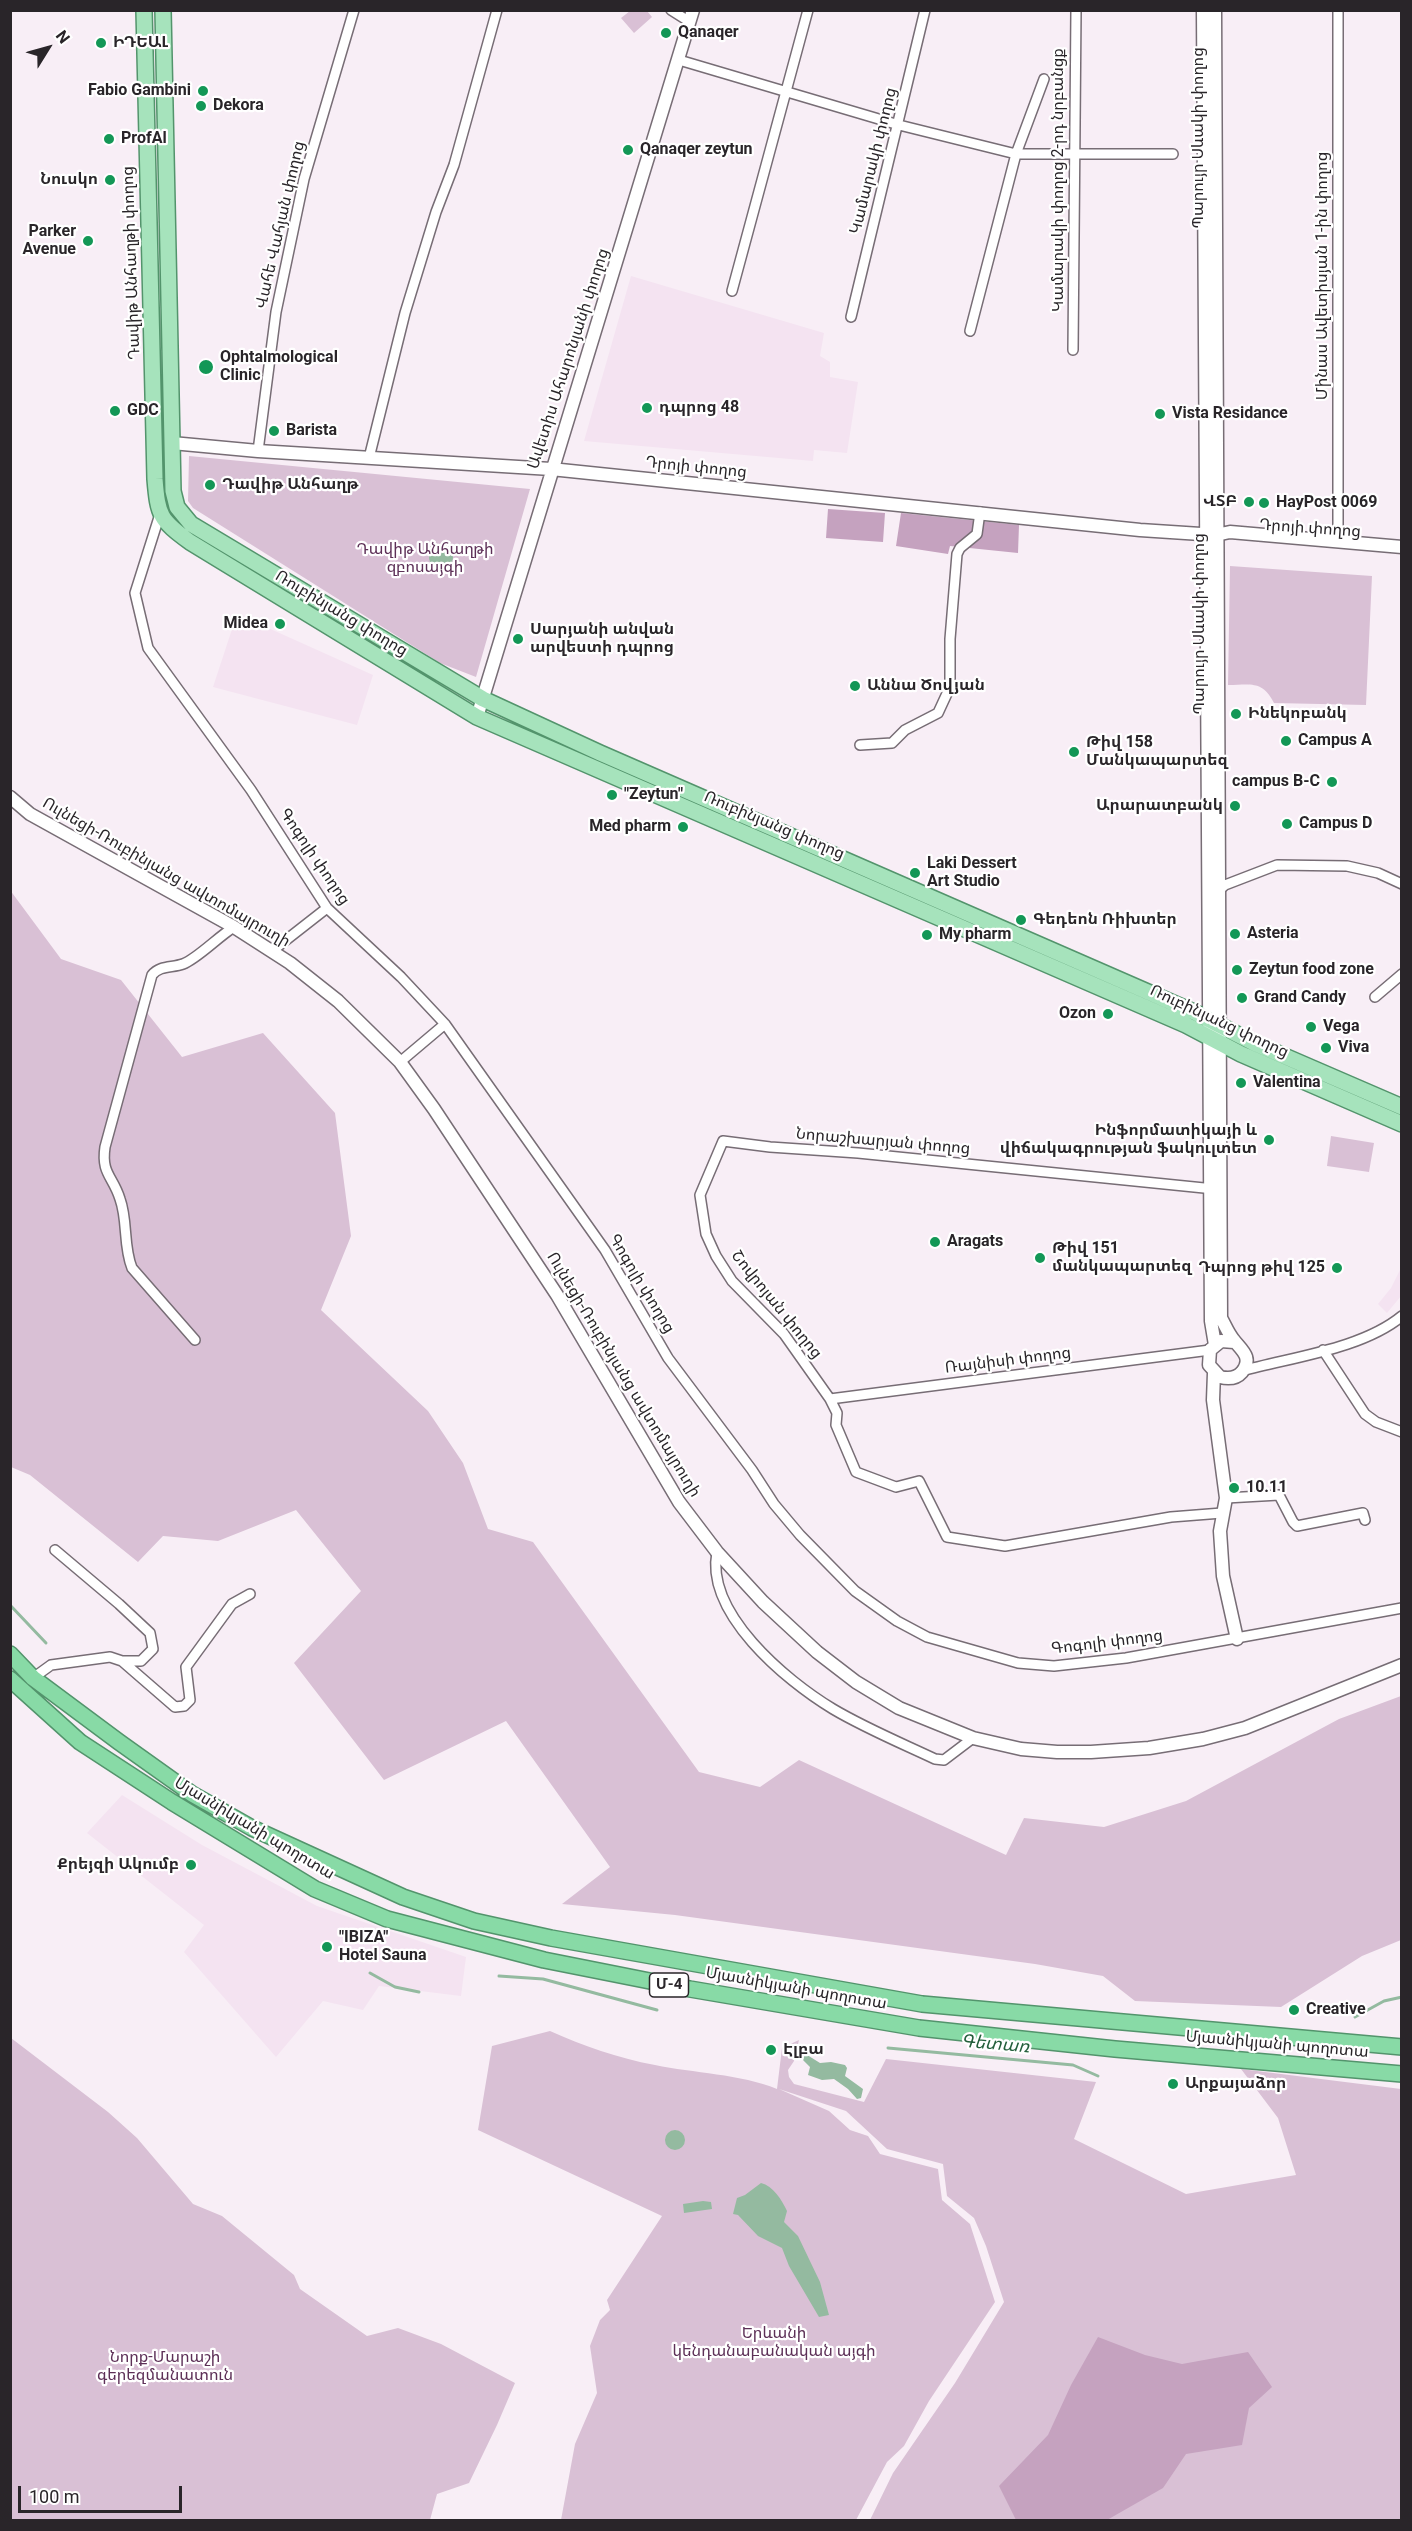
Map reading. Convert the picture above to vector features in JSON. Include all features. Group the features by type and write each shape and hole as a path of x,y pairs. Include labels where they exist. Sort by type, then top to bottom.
{"highway":[{"name":"Մյասնիկյանի պողոտա","path":"10,1654 33,1678 192,1794 252,1828 403,1897 484,1923 586,1944 922,2004 1401,2047"},
{"name":"Մյասնիկյանի պողոտա","path":"10,1679 80,1742 172,1802 315,1889 387,1919 544,1960 690,1989 919,2028 1115,2049 1401,2074"}],"main road":[{"name":"Դավիթ Անհաղթի փողոց","path":"144,10 155,479 160,514"},
{"path":"163,10 172,443"},
{"path":"144,42 164,42"},
{"path":"145,89 164,89"},
{"name":"Ռուբինյանց փողոց","path":"172,443 173,491 177,507 183,517 202,532 483,699 1214,1031 1241,1054 1401,1124"},
{"name":"Ռուբինյանց փողոց","path":"160,514 167,525 190,542 477,717 1214,1031 1254,1043 1401,1107"}],"street":[{"name":"Վահե Վահյան փողոց","path":"258,451 276,312 304,179 354,10"},
{"path":"369,458 405,313 436,212 454,165 497,10"},
{"path":"671,10 692,16"},
{"path":"732,291 808,10"},
{"name":"Կամարակի փողոց","path":"851,317 925,10"},
{"name":"Կամարակի փողոց 2-րդ նրբանցք","path":"1073,350 1076,10"},
{"name":"Պարույր Սևակի փողոց","path":"1203,10 1218,891 1214,1031"},
{"name":"Պարույր Սևակի փողոց","path":"1215,10 1211,535 1215,1190 1211,1352 1220,1376"},
{"name":"Մինաս Ավետիսյան 1-ին փողոց","path":"1338,10 1338,541"},
{"name":"Ավետիս Ահարոնյանի փողոց","path":"477,717 551,469 602,313 692,16"},
{"path":"679,60 899,125 1016,154 1173,154"},
{"name":"Կամարակի փողոց 2-րդ նրբանցք","path":"970,331 1016,154 1044,79"},
{"name":"Դրոյի փողոց","path":"172,443 258,451 551,469 1140,530 1211,535 1229,540 1401,553"},
{"path":"860,745 892,743 905,730 938,713 950,687 950,639 957,554 960,548 977,534 980,512"},
{"name":"Գոգոլի փողոց","path":"160,514 135,593 148,648 251,790 327,908 350,932 401,977 445,1024 605,1250 668,1358 774,1504 800,1535 855,1591 897,1621 927,1637 1018,1663 1054,1666 1116,1659 1237,1639 1401,1608"},
{"name":"Դրոյի փողոց","path":"1211,535 1230,532 1401,547"},
{"name":"Ուլնեցի-Ռուբինյանց ավտոմայրուղի","path":"10,797 30,814 234,927 272,951 338,1001 400,1062 434,1109 557,1295 602,1367 663,1477 717,1552 788,1628 856,1682 899,1708 973,1738 1021,1749 1057,1752 1149,1748 1203,1739 1245,1728 1401,1665"},
{"path":"1218,891 1225,885 1276,865 1347,866 1378,873 1401,884"},
{"path":"272,951 327,908"},
{"path":"195,1340 132,1268 128,1258 121,1200 103,1164 105,1147 152,975 160,968 186,963 217,937 234,927"},
{"path":"1375,997 1401,974"},
{"path":"400,1062 445,1024"},
{"name":"Նորաշխարյան փողոց","path":"723,1141 1215,1190"},
{"name":"Շովրոյան փողոց","path":"723,1141 699,1195 706,1234 716,1256 732,1281 784,1334 830,1399 837,1413 836,1425 856,1472 896,1487 919,1481 947,1537 1005,1546 1171,1517 1222,1513"},
{"name":"Պարույր Սևակի փողոց","path":"1215,1190 1221,1318 1234,1342 1244,1350 1246,1356"},
{"path":"1237,1639 1223,1576 1220,1531 1226,1498 1213,1393 1220,1376 1235,1377 1242,1371 1323,1350 1388,1327 1401,1316"},
{"path":"1211,1352 1228,1340 1234,1342"},
{"path":"1323,1350 1365,1414 1376,1422 1401,1432"},
{"name":"Ռայնիսի փողոց","path":"830,1399 1211,1352"},
{"path":"1242,1371 1246,1356 1270,1363"},
{"path":"1226,1498 1279,1494 1297,1526 1363,1513 1365,1520"},
{"path":"33,1678 51,1665 110,1657 122,1661 141,1661 153,1649 150,1634 119,1604 55,1550"},
{"path":"717,1552 714,1568 717,1587 728,1609 751,1640 793,1681 833,1708 935,1759 944,1760 973,1738"},
{"path":"122,1661 175,1707 184,1706 189,1700 186,1667 232,1604 250,1594"}],"shaded area":[{"path":"631,276 824,333 820,356 830,362 830,377 858,382 847,453 814,450 813,461 584,441"},
{"path":"828,509 885,513 883,542 826,538"},
{"path":"901,513 1019,525 1018,553 950,546 948,554 896,546"},
{"path":"441,545 449,549 453,557 449,565 441,569 433,565 429,557 433,549"},
{"path":"237,614 373,675 357,725 213,687"},
{"path":"1401,1246 1401,1296 1387,1313 1378,1304 1391,1288 1400,1270"},
{"path":"122,1795 202,1845 317,1906 466,1957 461,1996 379,1986 363,2010 323,2001 276,2057 184,1952 204,1925 87,1833"},
{"path":"804,2053 820,2063 831,2062 845,2065 847,2068 845,2076 863,2089 861,2098 857,2099 834,2079 822,2080 808,2075 810,2067 803,2060"},
{"path":"675,2130 682,2133 685,2140 682,2147 675,2150 668,2147 665,2140 668,2133"},
{"path":"761,2183 773,2190 785,2207 787,2211 784,2222 798,2236 820,2282 829,2315 819,2317 789,2266 782,2248 758,2236 738,2215 733,2214 737,2198"},
{"path":"711,2202 712,2209 684,2213 683,2204"},
{"path":"1098,2337 1145,2355 1182,2364 1248,2352 1272,2387 1249,2408 1242,2445 1186,2454 1163,2488 1107,2520 1016,2520 999,2486 1048,2435 1071,2385"}],"green space":[{"path":"630,11 647,11 652,17 634,33 621,18"},
{"name":"Դավիթ Անհաղթի զբոսայգի","path":"189,456 530,489 476,677 440,663 193,508 188,501"},
{"path":"1230,566 1372,576 1366,705 1274,703 1265,690 1255,685 1228,685"},
{"path":"10,890 61,959 121,980 182,1057 263,1033 335,1113 351,1236 321,1310 428,1411 463,1463 488,1529 533,1542 699,1772 760,1787 799,1760 1006,1855 1024,1818 1104,1827 1186,1801 1339,1719 1401,1696 1401,1940 1362,1956 1281,2007 1135,2001 1103,1976 1035,1964 675,1915 562,1904 610,1867 506,1721 384,1780 294,1663 361,1591 296,1510 218,1541 163,1536 138,1562 30,1475 11,1467"},
{"path":"1331,1136 1374,1143 1369,1172 1327,1166"},
{"name":"Երևանի կենդանաբանական այգի","path":"550,2031 588,2047 627,2059 748,2080 777,2089 782,2048 799,2040 794,2061 788,2070 789,2077 794,2084 864,2102 886,2059 1096,2082 1074,2139 1186,2194 1296,2175 1278,2118 1241,2069 1401,2089 1401,2520 870,2520 893,2473 955,2383 1004,2302 986,2246 974,2218 947,2196 943,2164 887,2149 846,2111 779,2089 829,2111 850,2130 868,2136 880,2154 938,2169 942,2200 970,2224 995,2302 929,2401 904,2446 887,2462 856,2520 561,2520 575,2444 597,2393 590,2346 600,2320 610,2310 607,2300 662,2216 478,2130 492,2046"},
{"name":"Նորք-Մարաշի գերեզմանատուն","path":"11,2038 108,2112 137,2138 193,2204 222,2216 294,2275 300,2289 367,2336 398,2328 441,2344 515,2383 469,2483 437,2494 430,2520 11,2520"}],"waterway":[{"name":"Գետառ","path":"10,1605 46,1643"},
{"name":"Գետառ","path":"370,1973 395,1987 419,1992"},
{"name":"Գետառ","path":"499,1976 543,1979 657,2010"},
{"name":"Գետառ","path":"1355,2017 1384,2001 1402,1997"},
{"name":"Գետառ","path":"888,2048 1073,2065 1098,2076"}],"place":[{"name":"Qanaqer","path":"666,33"},
{"name":"ԻԴԵԱԼ","path":"101,43"},
{"name":"Fabio Gambini","path":"203,91"},
{"name":"Dekora","path":"201,106"},
{"name":"ProfAl","path":"109,139"},
{"name":"Qanaqer zeytun","path":"628,150"},
{"name":"Նուսկո","path":"110,180"},
{"name":"Parker Avenue","path":"88,241"},
{"name":"Ophtalmological Clinic","path":"206,367"},
{"name":"դպրոց 48","path":"647,408"},
{"name":"GDC","path":"115,411"},
{"name":"Vista Residance","path":"1160,414"},
{"name":"Barista","path":"274,431"},
{"name":"Դավիթ Անհաղթ","path":"210,485"},
{"name":"ՎՏԲ","path":"1249,502"},
{"name":"HayPost 0069","path":"1264,503"},
{"name":"Midea","path":"280,624"},
{"name":"Սարյանի անվան արվեստի դպրոց","path":"518,639"},
{"name":"Աննա Ծովյան","path":"855,686"},
{"name":"Ինեկոբանկ","path":"1236,714"},
{"name":"Campus A","path":"1286,741"},
{"name":"Թիվ 158 Մանկապարտեզ","path":"1074,752"},
{"name":"campus B-C","path":"1332,782"},
{"name":"\"Zeytun\"","path":"612,795"},
{"name":"Արարատբանկ","path":"1235,806"},
{"name":"Campus D","path":"1287,824"},
{"name":"Med pharm","path":"683,827"},
{"name":"Laki Dessert Art Studio","path":"915,873"},
{"name":"Գեդեոն Ռիխտեր","path":"1021,920"},
{"name":"Asteria","path":"1235,934"},
{"name":"My pharm","path":"927,935"},
{"name":"Zeytun food zone","path":"1237,970"},
{"name":"Grand Candy","path":"1242,998"},
{"name":"Ozon","path":"1108,1014"},
{"name":"Vega","path":"1311,1027"},
{"name":"Viva","path":"1326,1048"},
{"name":"Valentina","path":"1241,1083"},
{"name":"Ինֆորմատիկայի և վիճակագրության ֆակուլտետ","path":"1269,1140"},
{"name":"Aragats","path":"935,1242"},
{"name":"Թիվ 151 մանկապարտեզ","path":"1040,1258"},
{"name":"Դպրոց թիվ 125","path":"1337,1268"},
{"name":"10.11","path":"1234,1488"},
{"name":"Քրեյզի Ակումբ","path":"191,1865"},
{"name":"\"IBIZA\" Hotel Sauna","path":"327,1947"},
{"name":"Creative","path":"1294,2010"},
{"name":"Էլբա","path":"771,2050"},
{"name":"Արքայաձոր","path":"1173,2084"}]}
